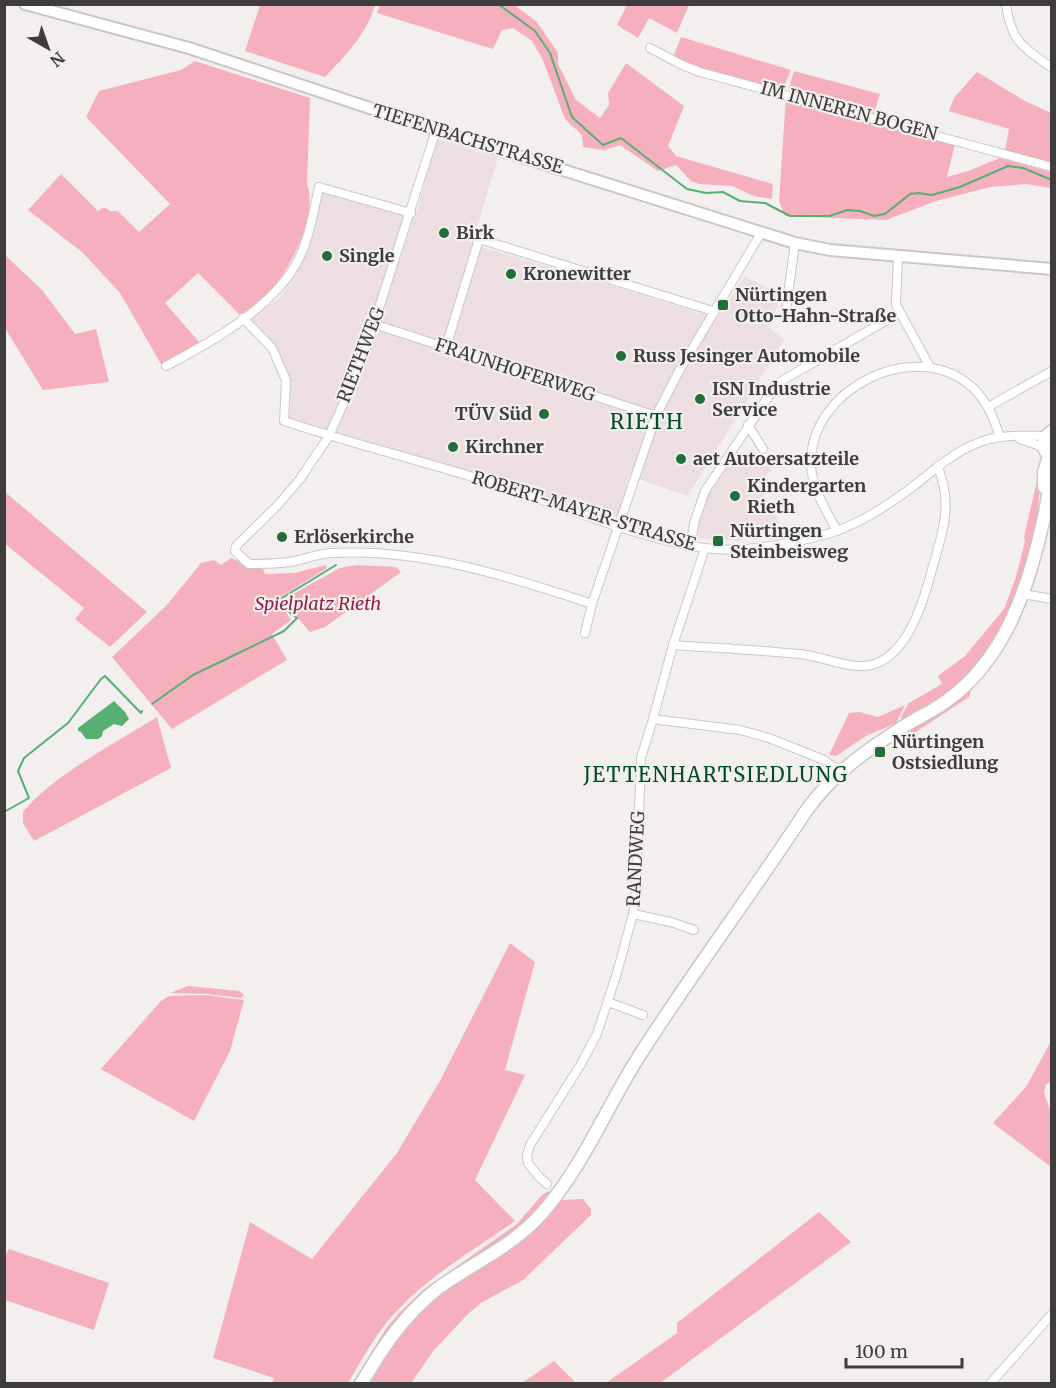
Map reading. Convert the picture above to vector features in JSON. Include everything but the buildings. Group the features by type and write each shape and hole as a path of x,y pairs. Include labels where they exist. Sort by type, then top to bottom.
{"main road":[{"path":"361,1383 394,1331 422,1302 454,1277 511,1240 543,1213 586,1151 610,1104 643,1050 814,800 840,772 875,746 943,703 971,681 993,652 1023,594 1047,523 1043,482 1048,446"},
{"path":"1045,506 1052,477"}],"street":[{"name":"TIEFENBACHSTRASSE","path":"25,4 237,63 436,130 795,243 830,250 1052,269"},
{"path":"1006,4 1009,24 1017,40 1052,68"},
{"name":"IM INNEREN BOGEN","path":"650,48 700,72 1052,167"},
{"name":"RIETHWEG","path":"436,130 361,364 329,436 300,479 236,546 235,551 249,564 293,561 330,553 391,555 439,560 511,577 592,604"},
{"path":"166,366 216,338 279,289 295,265 308,234 319,187 411,213"},
{"path":"585,633 592,604 656,416 713,311 761,233"},
{"path":"446,347 479,239 713,311"},
{"path":"785,317 795,243"},
{"path":"898,256 896,305 930,367"},
{"path":"691,544 694,523 705,491 775,387 783,380 900,313"},
{"name":"ROBERT-MAYER-STRASSE","path":"243,318 272,348 286,380 284,421 491,483 620,525 705,548 770,546 837,531 894,500 950,456 966,447 1000,437 1016,437 1048,446"},
{"name":"FRAUNHOFERWEG","path":"374,324 656,416"},
{"path":"837,531 819,497 811,466 814,437 819,424 839,399 861,383 900,368 930,367 949,372 969,384 988,406 1000,437"},
{"path":"988,406 1052,371"},
{"path":"748,425 763,449"},
{"path":"673,645 804,654 858,666 879,662 889,656 901,646 908,634 930,578 946,507 945,489 938,466"},
{"name":"RANDWEG","path":"547,1184 537,1176 528,1163 527,1155 530,1145 581,1064 597,1034 608,1002 633,914 636,892 641,758 673,645 705,548"},
{"path":"1023,594 1052,599"},
{"path":"653,719 740,730 769,738 824,760 840,772"},
{"path":"633,914 671,922 694,930"},
{"path":"608,1002 643,1015"},
{"path":"990,1383 1052,1314"}],"shaded area":[{"path":"437,139 498,158 472,244 717,318 745,276 777,293 778,306 766,325 784,340 688,496 629,476 618,517 331,435 286,419 289,380 250,320 281,297 300,260 320,191 415,217"},
{"name":"Kindergarten Rieth","path":"733,451 752,458 761,453 772,471 757,482 780,523 773,530 741,534 740,541 694,538 709,487"},
{"path":"114,701 129,719 122,726 114,724 103,731 102,736 98,739 86,739 78,728"}],"green space":[{"path":"260,4 375,5 361,35 348,53 325,77 245,51"},
{"path":"627,4 689,5 677,33 649,18 638,38 617,25"},
{"path":"380,5 518,5 517,7 537,22 558,53 558,64 576,100 600,118 609,105 608,93 626,63 684,106 668,146 676,156 773,184 772,199 754,196 732,186 699,184 691,181 676,165 658,171 620,145 604,150 583,147 582,135 565,119 542,58 531,40 513,28 502,30 493,49 377,13"},
{"path":"681,37 791,70 784,86 776,90 692,67 673,58"},
{"path":"195,61 310,98 307,184 309,210 301,239 288,266 266,296 240,315 198,273 165,303 200,343 161,364 120,293 83,253 28,210 61,174 98,211 104,207 110,211 118,211 139,232 170,204 86,117 99,91 181,70"},
{"path":"794,71 880,94 873,116 794,94 789,88"},
{"path":"977,72 1025,101 1051,113 1051,165 1005,151 1009,129 949,111 954,98"},
{"path":"786,97 955,144 947,177 1000,158 1051,172 1051,188 1026,184 990,187 936,201 886,220 785,216 779,201"},
{"path":"4,254 42,290 75,334 96,329 109,382 43,390 5,328"},
{"path":"1042,459 1037,524 1022,580 1002,628 967,681 904,722 901,717 909,703 942,684 938,676 965,656 1004,609 1016,577"},
{"path":"5,492 147,612 110,647 75,619 84,608 5,544"},
{"path":"231,558 247,569 263,569 265,574 294,573 326,565 327,568 278,599 291,620 272,634 287,660 172,729 112,657 166,606 201,563 214,560 221,565"},
{"name":"Spielplatz Rieth","path":"356,565 396,567 401,572 325,627 310,632 284,602 284,599 340,568"},
{"path":"970,688 969,697 896,745 894,742"},
{"path":"905,705 896,723 866,736 836,756 829,755 849,713 859,712 878,717"},
{"path":"157,717 171,768 34,841 23,823 23,812 35,799 86,760"},
{"path":"510,943 535,962 505,1070 525,1075 475,1180 515,1221 452,1264 407,1300 381,1330 348,1383 272,1383 274,1378 213,1358 250,1222 312,1259 397,1153 441,1079"},
{"path":"188,986 239,991 244,995 241,998 170,993"},
{"path":"205,995 244,1000 230,1051 194,1121 101,1069 161,1001 169,996"},
{"path":"1051,1041 1051,1082 1046,1084 1044,1093 1051,1112 1051,1167 993,1123 1026,1087"},
{"path":"558,1189 519,1229 455,1272 357,1383 352,1384 387,1327 423,1290 517,1224 541,1196 548,1191 551,1193"},
{"path":"583,1199 591,1209 591,1215 523,1280 481,1303 468,1314 434,1350 411,1383 368,1384 402,1333 434,1299 464,1276 519,1242 561,1200"},
{"path":"819,1212 851,1242 660,1383 606,1383 677,1333 677,1323"},
{"path":"9,1249 109,1283 94,1330 5,1300 5,1256"},
{"path":"554,1361 576,1383 522,1383"}],"waterway":[{"path":"498,4 535,31 550,53 572,117 603,145 621,138 687,189 706,193 723,192 740,201 765,203 790,216 830,216 847,210 860,211 874,216 885,214 910,194 932,195 960,187 1008,166 1023,168 1052,180"},
{"path":"152,704 193,675 284,631 297,618 282,603 282,598 336,565"},
{"path":"4,812 29,798 18,771 24,758 68,723 105,676 141,713 142,711"}],"place":[{"name":"Birk","path":"444,233"},
{"name":"Single","path":"327,256"},
{"name":"Kronewitter","path":"511,274"},
{"name":"Nürtingen Otto-Hahn-Straße","path":"723,305"},
{"name":"Russ Jesinger Automobile","path":"621,356"},
{"name":"ISN Industrie Service","path":"700,399"},
{"name":"TÜV Süd","path":"544,414"},
{"name":"Kirchner","path":"453,447"},
{"name":"aet Autoersatzteile","path":"681,459"},
{"name":"Kindergarten Rieth","path":"735,496"},
{"name":"Erlöserkirche","path":"282,537"},
{"name":"Nürtingen Steinbeisweg","path":"718,541"},
{"name":"Nürtingen Ostsiedlung","path":"880,752"}],"district":[{"name":"RIETH","path":"647,422"},
{"name":"JETTENHARTSIEDLUNG","path":"716,775"}]}
